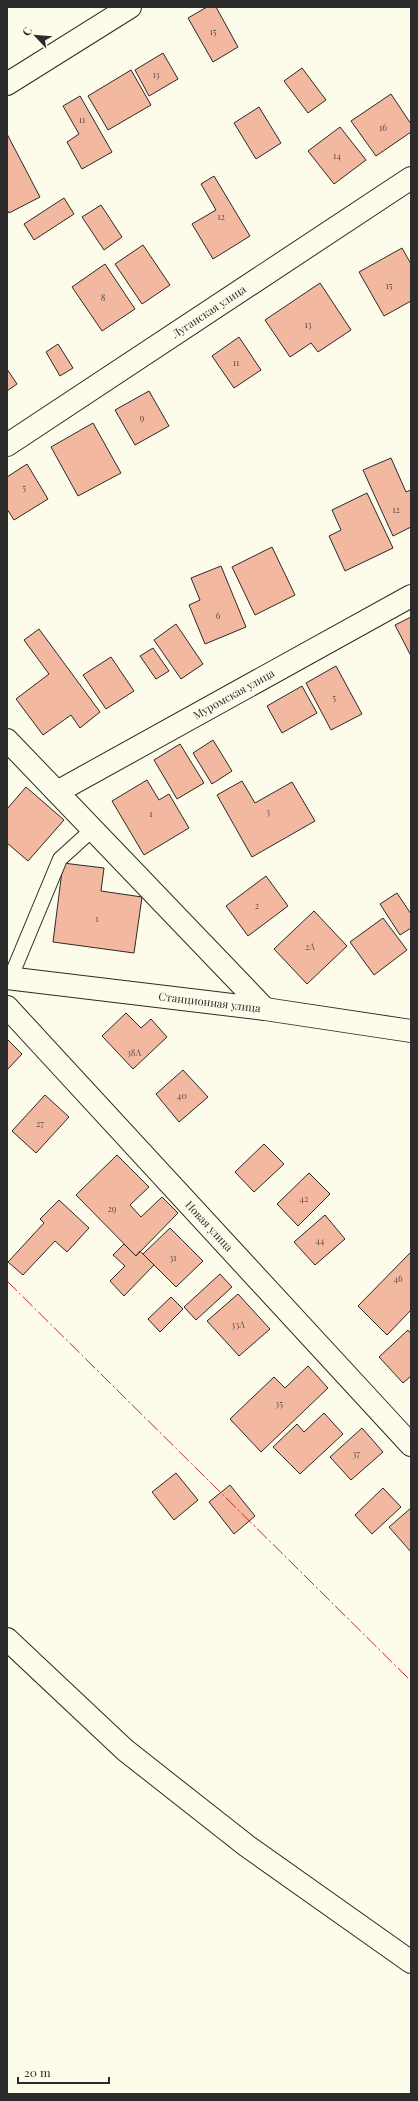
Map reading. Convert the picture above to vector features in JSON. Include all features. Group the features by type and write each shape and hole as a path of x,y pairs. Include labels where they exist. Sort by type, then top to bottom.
{"street":[{"path":"7,84 130,7"},
{"name":"Луганская улица","path":"7,445 411,178"},
{"name":"Муромская улица","path":"57,792 411,596"},
{"path":"7,740 265,1009"},
{"name":"Станционная улица","path":"8,978 265,1009 411,1031"},
{"name":"Новая улица","path":"7,1007 411,1445"},
{"path":"7,1639 124,1750 247,1846 411,1962"}],"lane":[{"path":"8,978 60,859 93,829"}],"building":[{"path":"207,7 216,7 238,47 213,62 188,18"},
{"path":"163,53 178,79 149,96 135,70"},
{"path":"302,68 326,100 308,113 284,81"},
{"path":"131,70 151,105 108,130 88,96"},
{"path":"391,94 411,124 411,132 376,156 351,121"},
{"path":"80,96 112,152 82,169 67,142 79,134 63,106"},
{"path":"259,107 281,143 256,159 234,123"},
{"path":"340,127 366,160 334,184 308,151"},
{"path":"7,134 40,197 9,213 7,210"},
{"path":"214,176 250,236 213,259 192,224 216,210 201,184"},
{"path":"64,198 74,214 34,240 24,224"},
{"path":"101,205 122,237 104,250 82,217"},
{"path":"143,245 170,285 142,304 115,264"},
{"path":"402,248 411,264 411,301 384,316 359,272"},
{"path":"105,264 135,309 102,331 72,287"},
{"path":"320,283 351,330 318,352 311,343 290,357 265,320"},
{"path":"239,337 261,370 234,388 212,356"},
{"path":"58,344 73,368 60,376 46,352"},
{"path":"7,369 17,384 7,391"},
{"path":"149,391 169,426 135,445 115,410"},
{"path":"93,423 121,473 78,496 51,447"},
{"path":"391,458 406,492 411,490 411,527 393,536 363,470"},
{"path":"27,464 48,499 14,520 7,509 7,477"},
{"path":"367,493 393,548 345,571 329,536 341,530 332,510"},
{"path":"272,547 295,595 255,615 232,567"},
{"path":"221,566 246,627 205,644 189,605 200,600 191,578"},
{"path":"411,617 411,656 395,625"},
{"path":"176,624 203,664 181,679 154,640"},
{"path":"39,629 100,712 80,728 71,715 43,735 16,699 49,674 24,640"},
{"path":"153,648 169,671 156,679 140,656"},
{"path":"111,657 134,691 106,709 83,675"},
{"path":"336,666 362,714 331,730 306,683"},
{"path":"302,686 317,713 282,733 267,706"},
{"path":"213,740 232,771 212,784 193,753"},
{"path":"180,744 204,783 177,799 154,760"},
{"path":"147,780 159,800 169,794 189,828 144,855 112,801"},
{"path":"242,781 255,803 292,782 315,821 252,857 217,795"},
{"path":"26,787 64,820 28,861 7,843 7,809"},
{"path":"63,863 104,868 101,891 142,897 134,953 53,942"},
{"path":"266,876 288,906 248,936 226,906"},
{"path":"397,893 411,914 411,928 400,935 380,904"},
{"path":"314,911 347,946 307,984 274,949"},
{"path":"383,918 407,950 374,975 350,942"},
{"path":"126,1013 141,1028 151,1019 167,1037 133,1069 102,1036"},
{"path":"7,1039 22,1054 7,1070"},
{"path":"183,1070 208,1097 179,1122 156,1094"},
{"path":"45,1095 69,1117 36,1153 12,1131"},
{"path":"264,1144 284,1164 254,1192 235,1172"},
{"path":"117,1155 149,1187 130,1205 141,1217 162,1197 178,1213 136,1256 76,1195"},
{"path":"309,1173 330,1194 298,1226 277,1204"},
{"path":"59,1200 89,1228 67,1252 55,1241 23,1275 8,1262 44,1223 40,1219"},
{"path":"325,1215 345,1239 315,1265 294,1242"},
{"path":"170,1228 203,1261 176,1287 143,1254"},
{"path":"124,1244 136,1256 140,1251 154,1265 124,1296 110,1281 125,1266 113,1255"},
{"path":"411,1252 411,1310 387,1335 358,1306"},
{"path":"220,1274 232,1287 196,1320 184,1307"},
{"path":"238,1294 270,1329 239,1356 207,1321"},
{"path":"171,1297 183,1309 160,1332 148,1319"},
{"path":"408,1330 411,1334 411,1376 403,1383 379,1357"},
{"path":"308,1366 328,1388 261,1452 230,1419 274,1377 285,1388"},
{"path":"324,1413 343,1434 300,1474 273,1447 297,1424 304,1432"},
{"path":"362,1428 383,1452 351,1480 330,1457"},
{"path":"176,1473 198,1500 174,1520 152,1492"},
{"path":"230,1485 255,1516 234,1534 209,1502"},
{"path":"383,1488 401,1507 372,1534 355,1515"},
{"path":"411,1508 411,1552 389,1527"}],"power":[{"path":"7,1281 411,1681"}]}
